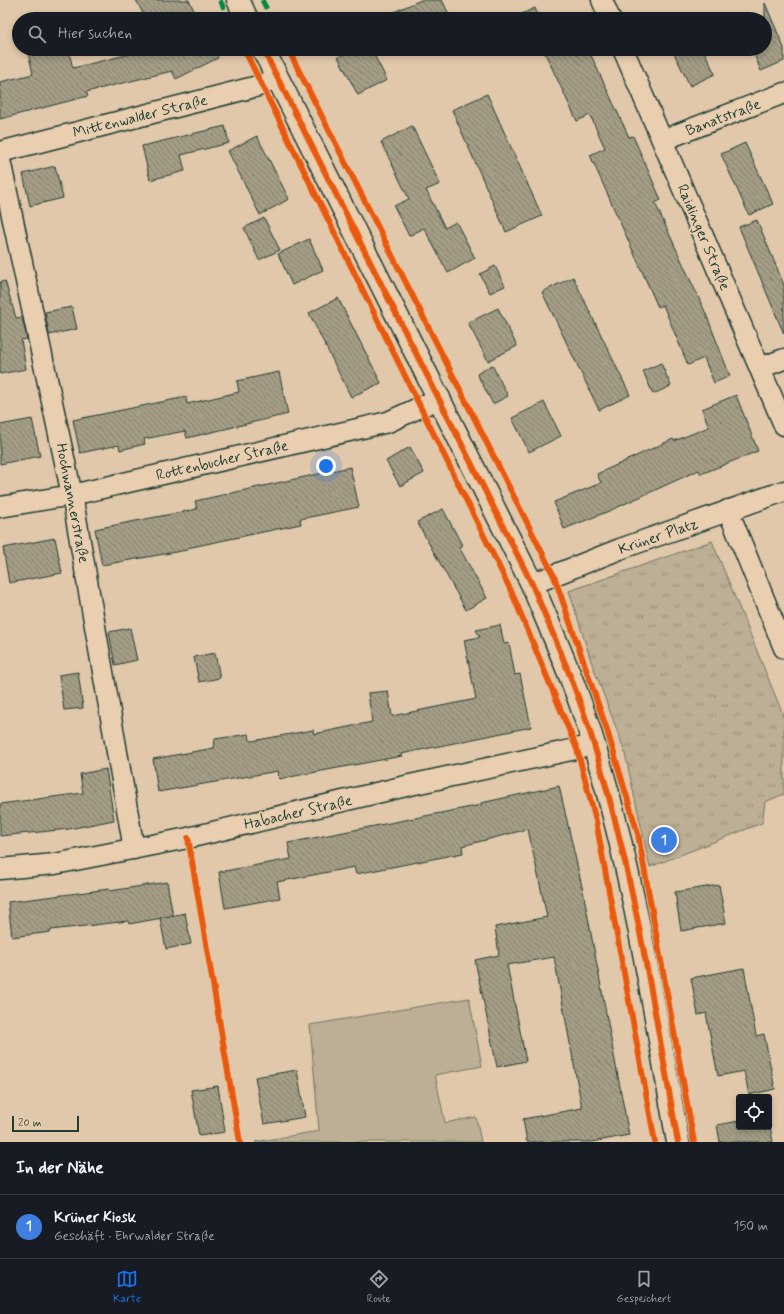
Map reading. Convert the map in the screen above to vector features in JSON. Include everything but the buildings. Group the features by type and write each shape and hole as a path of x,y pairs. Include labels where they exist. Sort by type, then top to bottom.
{"street":[{"path":"238,0 244,12"},
{"path":"602,0 607,12"},
{"path":"266,56 440,398 532,584 564,660 594,745 620,840 638,918 678,1142"},
{"name":"Raidinger Straße","path":"626,56 784,425"},
{"name":"Mittenwalder Straße","path":"0,152 262,85 277,76"},
{"name":"Banatstraße","path":"663,140 784,93"},
{"name":"Hochwannerstraße","path":"0,160 72,495 134,849"},
{"path":"760,368 784,359"},
{"name":"Rottenbucher Straße","path":"0,507 72,495 388,422 440,398"},
{"name":"Krüner Platz","path":"532,584 620,549 784,491"},
{"path":"728,510 784,648"},
{"name":"Habacher Straße","path":"0,869 55,864 134,849 410,785 594,745"}],"green space":[{"path":"712,541 784,717 784,794 765,802 762,823 650,867 624,749 591,661 569,591"},
{"path":"469,998 482,1066 435,1075 445,1123 476,1117 481,1142 255,1142 319,1131 310,1025"}],"marked path":[{"path":"220,0 226,12"},
{"path":"262,0 268,12"}],"cycle path":[{"path":"247,56 512,593 577,749 596,821 655,1142"},
{"path":"267,56 532,584 573,684 588,724 621,843 642,942 678,1142"},
{"path":"292,56 554,576 607,730 638,834 694,1142"},
{"path":"188,838 240,1142"}],"place":[{"name":"Krüner Kiosk","path":"664,840"}]}
